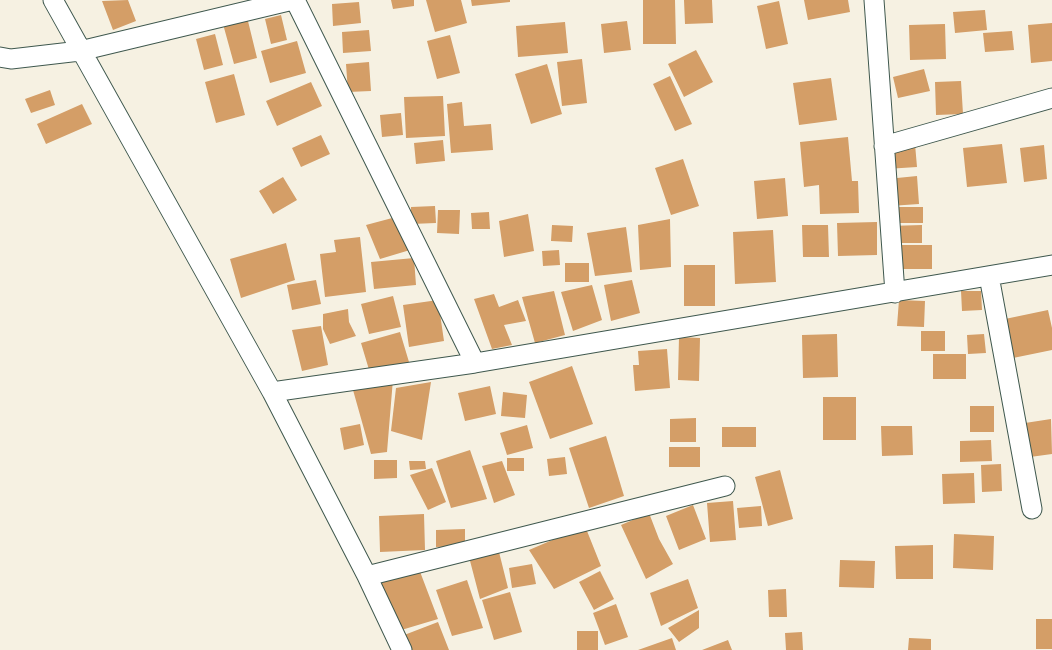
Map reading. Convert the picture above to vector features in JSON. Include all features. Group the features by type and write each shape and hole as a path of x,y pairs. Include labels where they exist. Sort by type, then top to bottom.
{"street":[{"path":"53,0 272,392 367,576 402,650"},
{"path":"0,57 11,59 80,51 294,0 475,363"},
{"path":"874,0 895,293"},
{"path":"884,146 1052,98"},
{"path":"272,392 475,363 1052,265"},
{"path":"989,276 1032,509"},
{"path":"367,576 724,486"}],"building":[{"path":"128,0 136,21 113,30 102,1"},
{"path":"391,0 414,0 414,6 393,9"},
{"path":"426,0 461,0 467,23 435,32"},
{"path":"471,0 510,0 510,2 472,6"},
{"path":"643,0 675,0 676,44 643,44"},
{"path":"684,0 712,0 713,23 685,24"},
{"path":"804,0 848,0 850,12 808,20"},
{"path":"779,1 788,44 766,49 757,6"},
{"path":"359,2 361,23 333,26 332,4"},
{"path":"985,10 987,30 955,33 953,12"},
{"path":"281,15 287,40 271,44 265,19"},
{"path":"247,17 257,58 234,64 223,24"},
{"path":"627,21 631,50 604,53 601,24"},
{"path":"565,22 568,53 518,57 516,26"},
{"path":"1052,23 1052,61 1031,63 1028,25"},
{"path":"945,24 946,59 910,60 909,25"},
{"path":"369,30 371,51 343,53 342,32"},
{"path":"1012,31 1014,50 985,52 983,33"},
{"path":"215,34 223,65 204,70 196,39"},
{"path":"450,35 460,73 437,79 427,41"},
{"path":"297,41 306,73 270,83 261,51"},
{"path":"696,50 713,82 684,97 668,64"},
{"path":"582,59 587,103 562,106 557,62"},
{"path":"369,62 371,91 348,92 346,64"},
{"path":"547,64 562,114 531,124 515,74"},
{"path":"924,69 930,91 898,98 893,77"},
{"path":"234,74 245,115 216,123 205,82"},
{"path":"670,76 692,124 675,131 653,84"},
{"path":"831,78 837,120 799,125 793,83"},
{"path":"961,81 963,114 936,115 935,82"},
{"path":"311,82 322,106 277,126 266,101"},
{"path":"50,90 55,105 31,113 25,99"},
{"path":"443,96 445,136 406,138 404,97"},
{"path":"462,102 464,126 491,124 493,150 451,153 447,104"},
{"path":"82,104 92,124 46,144 37,124"},
{"path":"401,113 403,135 382,137 380,115"},
{"path":"321,135 330,154 301,167 292,148"},
{"path":"848,137 852,181 858,181 859,213 820,214 819,185 804,187 800,142"},
{"path":"443,140 445,161 416,164 414,143"},
{"path":"915,144 917,167 886,169 884,146"},
{"path":"1002,144 1007,183 967,187 963,148"},
{"path":"1044,145 1047,179 1024,182 1020,148"},
{"path":"683,159 699,206 671,215 655,168"},
{"path":"917,176 919,204 890,206 887,179"},
{"path":"283,177 297,200 273,214 259,191"},
{"path":"785,178 788,216 757,219 754,181"},
{"path":"435,206 436,223 411,224 411,207"},
{"path":"890,207 923,207 923,223 890,223"},
{"path":"438,210 460,210 459,234 437,233"},
{"path":"489,212 490,229 472,229 471,213"},
{"path":"528,214 534,251 504,257 499,221"},
{"path":"396,217 410,250 380,259 366,225"},
{"path":"670,219 671,267 640,270 638,225"},
{"path":"877,222 877,255 838,256 837,223"},
{"path":"552,225 573,226 572,242 551,241"},
{"path":"802,225 828,225 829,257 803,257"},
{"path":"922,225 922,243 889,243 889,226"},
{"path":"626,227 632,272 595,276 587,233"},
{"path":"773,230 776,282 735,284 733,232"},
{"path":"360,237 366,292 325,297 320,254 336,252 334,240"},
{"path":"286,243 295,280 241,298 230,259"},
{"path":"897,245 932,245 932,269 897,269"},
{"path":"559,250 560,265 543,266 542,251"},
{"path":"414,258 416,285 374,289 371,262"},
{"path":"565,263 589,263 589,282 565,282"},
{"path":"684,265 715,265 715,306 684,306"},
{"path":"316,280 321,304 292,310 287,285"},
{"path":"632,280 640,313 611,321 604,285"},
{"path":"592,285 602,320 573,331 561,292"},
{"path":"554,291 565,335 535,343 522,297"},
{"path":"961,291 981,291 982,310 962,311"},
{"path":"494,294 499,307 518,300 526,321 504,325 512,345 492,349 474,299"},
{"path":"393,296 401,327 369,334 361,304"},
{"path":"438,300 444,341 409,347 403,305"},
{"path":"899,300 925,301 924,327 897,326"},
{"path":"348,309 349,322 356,336 330,344 323,329 323,314"},
{"path":"1048,310 1052,328 1052,350 1013,358 1005,319"},
{"path":"321,326 328,365 302,371 292,330"},
{"path":"921,331 945,331 945,351 921,351"},
{"path":"400,332 409,362 370,373 361,343"},
{"path":"837,334 838,377 803,378 802,335"},
{"path":"984,334 986,353 968,354 967,335"},
{"path":"679,337 700,338 699,381 678,380"},
{"path":"667,349 670,388 635,391 633,365 639,365 638,351"},
{"path":"933,354 966,354 966,379 933,379"},
{"path":"572,366 593,424 550,439 529,382"},
{"path":"393,379 387,452 371,454 353,390"},
{"path":"431,382 422,440 391,431 396,388"},
{"path":"490,386 496,414 465,421 458,393"},
{"path":"503,392 527,395 525,418 501,416"},
{"path":"823,397 856,397 856,440 823,440"},
{"path":"970,406 994,406 994,432 970,432"},
{"path":"696,418 696,442 670,442 670,419"},
{"path":"1051,419 1052,454 1030,457 1025,423"},
{"path":"360,424 364,445 344,450 340,428"},
{"path":"527,425 533,448 507,455 500,433"},
{"path":"881,426 912,426 913,455 882,456"},
{"path":"722,427 756,427 756,447 722,447"},
{"path":"606,436 624,496 589,508 569,448"},
{"path":"991,440 992,461 960,462 960,441"},
{"path":"669,447 700,447 700,467 669,467"},
{"path":"470,450 487,499 451,508 436,461"},
{"path":"565,457 567,474 549,476 547,459"},
{"path":"507,458 524,458 524,471 507,471"},
{"path":"374,460 397,460 397,478 374,479"},
{"path":"409,461 425,461 426,469 410,470"},
{"path":"502,461 515,495 494,503 482,466"},
{"path":"1001,464 1002,491 982,492 981,465"},
{"path":"432,468 446,502 428,510 410,475"},
{"path":"780,470 793,519 768,526 755,477"},
{"path":"974,473 975,503 943,504 942,474"},
{"path":"733,501 736,540 710,542 707,503"},
{"path":"693,505 706,539 679,550 666,516"},
{"path":"761,506 762,526 739,528 737,508"},
{"path":"649,513 659,539 673,564 646,579 621,525"},
{"path":"424,514 425,550 380,552 379,516"},
{"path":"585,526 601,566 554,589 529,550"},
{"path":"465,529 465,546 436,547 436,530"},
{"path":"954,534 994,536 993,570 953,568"},
{"path":"933,545 933,579 896,579 895,546"},
{"path":"498,548 508,588 480,599 469,557"},
{"path":"840,560 875,561 874,588 839,587"},
{"path":"532,564 536,584 512,588 509,568"},
{"path":"419,569 438,619 398,631 376,580"},
{"path":"600,571 614,599 594,610 579,582"},
{"path":"688,579 698,608 661,626 650,593"},
{"path":"467,580 483,628 452,636 436,590"},
{"path":"786,589 787,617 769,617 768,590"},
{"path":"510,592 522,632 494,640 482,600"},
{"path":"616,604 628,637 605,645 593,613"},
{"path":"699,610 699,628 679,642 668,628"},
{"path":"1036,619 1052,619 1052,649 1036,649"},
{"path":"438,622 449,650 404,650 399,637"},
{"path":"577,631 598,631 598,650 577,650"},
{"path":"802,632 803,650 786,650 785,633"},
{"path":"672,638 676,650 638,650"},
{"path":"909,638 931,639 931,650 908,650"},
{"path":"728,640 732,650 702,650"}]}
